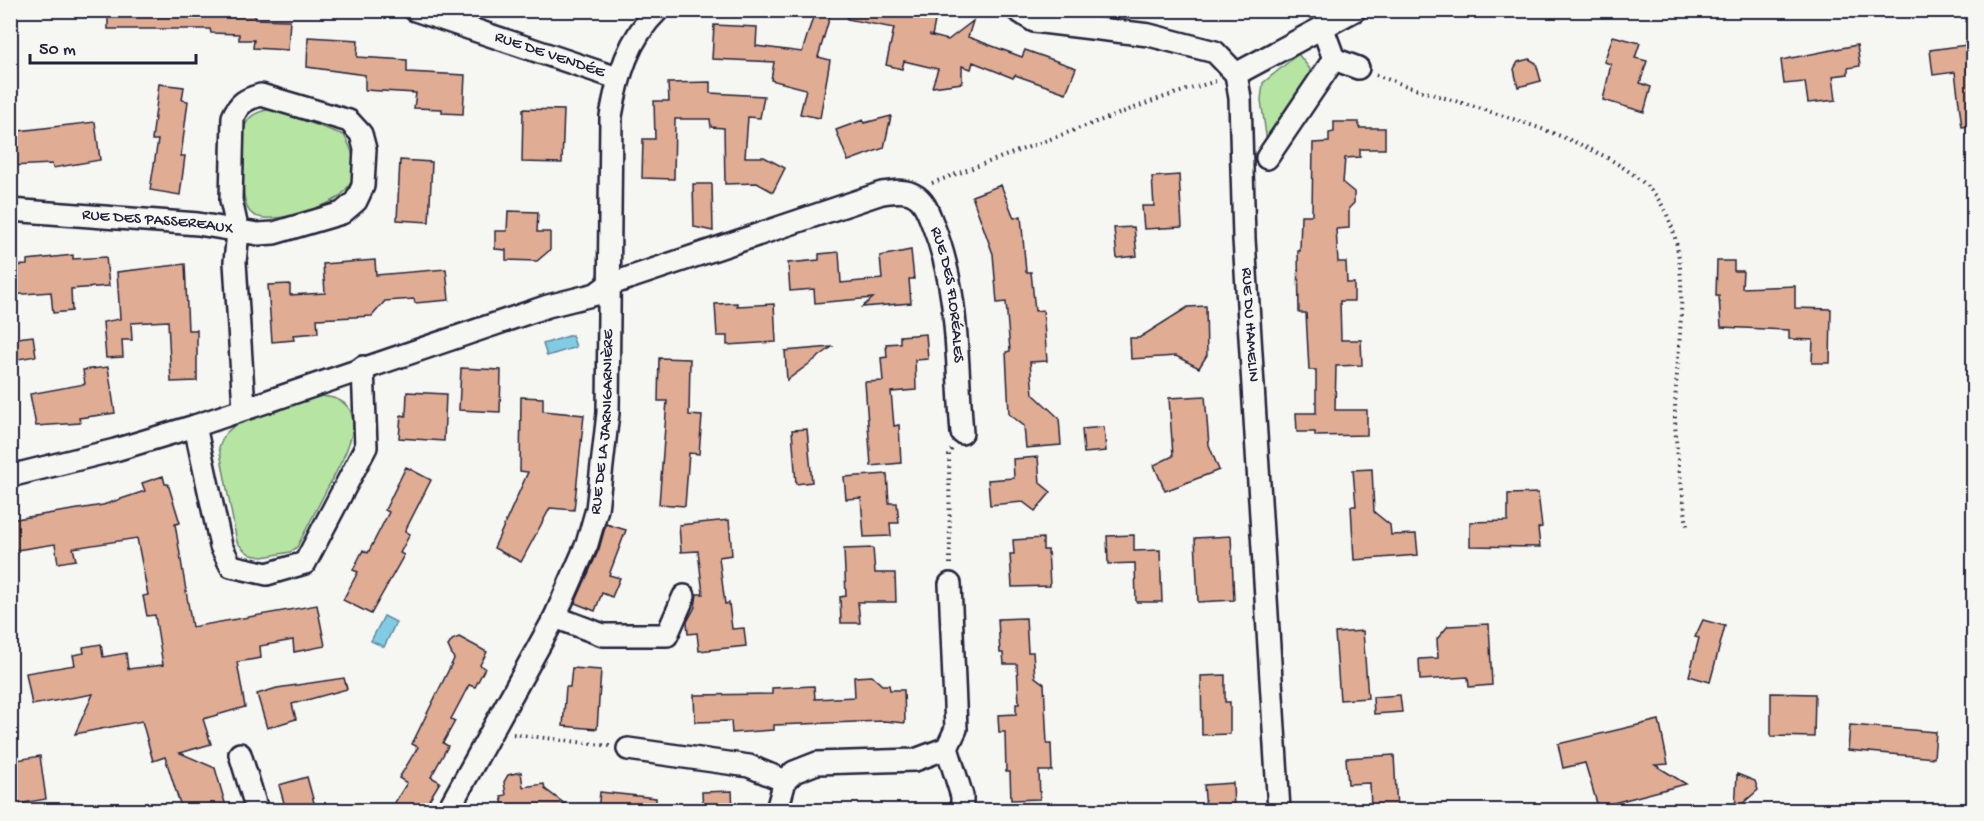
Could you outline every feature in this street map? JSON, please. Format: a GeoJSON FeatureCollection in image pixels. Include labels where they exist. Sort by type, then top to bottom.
{"type":"FeatureCollection","features":[{"type":"Feature","properties":{"kind":"street","name":"RUE DE VENDÉE"},"geometry":{"type":"LineString","coordinates":[[415,10],[617,78]]}},
{"type":"Feature","properties":{"kind":"street","name":"RUE DE LA JARNIGARNIÈRE"},"geometry":{"type":"LineString","coordinates":[[448,810],[555,617],[587,544],[597,509],[608,413],[610,116],[617,78],[633,42],[658,10]]}},
{"type":"Feature","properties":{"kind":"street"},"geometry":{"type":"LineString","coordinates":[[1017,10],[1034,21],[1149,35],[1215,52],[1236,74],[1355,10]]}},
{"type":"Feature","properties":{"kind":"street"},"geometry":{"type":"LineString","coordinates":[[1323,29],[1334,59],[1358,68]]}},
{"type":"Feature","properties":{"kind":"street"},"geometry":{"type":"LineString","coordinates":[[1267,158],[1334,59]]}},
{"type":"Feature","properties":{"kind":"street","name":"RUE DU HAMELIN"},"geometry":{"type":"LineString","coordinates":[[1236,74],[1240,98],[1244,239],[1279,810]]}},
{"type":"Feature","properties":{"kind":"street"},"geometry":{"type":"LineString","coordinates":[[261,95],[276,98],[349,121],[361,134],[365,149],[363,186],[356,201],[342,213],[274,233],[238,232],[231,200],[231,133],[233,117],[238,106],[248,99],[261,95]]}},
{"type":"Feature","properties":{"kind":"street"},"geometry":{"type":"LineString","coordinates":[[10,476],[115,450],[195,426],[548,306],[596,294],[608,285],[882,193],[903,192],[914,195]]}},
{"type":"Feature","properties":{"kind":"street","name":"RUE DES FLORÉALES"},"geometry":{"type":"LineString","coordinates":[[914,195],[928,211],[949,270],[961,380],[962,433]]}},
{"type":"Feature","properties":{"kind":"street","name":"RUE DES PASSEREAUX"},"geometry":{"type":"LineString","coordinates":[[10,210],[198,224],[238,232],[236,262],[244,408]]}},
{"type":"Feature","properties":{"kind":"street"},"geometry":{"type":"LineString","coordinates":[[195,426],[221,546],[231,566],[267,574],[305,563],[366,447],[363,368]]}},
{"type":"Feature","properties":{"kind":"street"},"geometry":{"type":"LineString","coordinates":[[950,584],[956,729],[947,748],[962,796],[962,810]]}},
{"type":"Feature","properties":{"kind":"street"},"geometry":{"type":"LineString","coordinates":[[555,617],[603,635],[667,635],[684,596]]}},
{"type":"Feature","properties":{"kind":"street"},"geometry":{"type":"LineString","coordinates":[[777,810],[785,781],[795,772],[817,763],[915,760],[947,748]]}},
{"type":"Feature","properties":{"kind":"street"},"geometry":{"type":"LineString","coordinates":[[628,749],[748,766],[785,781]]}},
{"type":"Feature","properties":{"kind":"street"},"geometry":{"type":"LineString","coordinates":[[240,754],[257,810]]}},
{"type":"Feature","properties":{"kind":"path"},"geometry":{"type":"LineString","coordinates":[[1358,68],[1415,90],[1539,129],[1594,151],[1627,171],[1656,196],[1672,229],[1682,291],[1675,415],[1687,527]]}},
{"type":"Feature","properties":{"kind":"path"},"geometry":{"type":"LineString","coordinates":[[914,195],[931,183],[1040,142],[1161,98],[1236,74]]}},
{"type":"Feature","properties":{"kind":"path"},"geometry":{"type":"LineString","coordinates":[[950,584],[949,453],[962,433]]}},
{"type":"Feature","properties":{"kind":"path"},"geometry":{"type":"LineString","coordinates":[[494,730],[628,749]]}},
{"type":"Feature","properties":{"kind":"green space"},"geometry":{"type":"Polygon","coordinates":[[[1298,54],[1310,69],[1309,75],[1267,142],[1261,100],[1263,83],[1298,54]]]}},
{"type":"Feature","properties":{"kind":"green space"},"geometry":{"type":"Polygon","coordinates":[[[272,109],[344,135],[355,167],[350,184],[338,198],[305,212],[279,218],[257,216],[250,212],[243,190],[244,130],[252,116],[272,109]]]}},
{"type":"Feature","properties":{"kind":"green space"},"geometry":{"type":"Polygon","coordinates":[[[321,396],[339,400],[349,408],[353,420],[352,434],[341,463],[297,547],[290,552],[263,557],[251,555],[237,542],[219,447],[225,434],[236,424],[321,396]]]}},
{"type":"Feature","properties":{"kind":"water"},"geometry":{"type":"Polygon","coordinates":[[[572,335],[576,347],[547,356],[543,344],[572,335]]]}},
{"type":"Feature","properties":{"kind":"water"},"geometry":{"type":"Polygon","coordinates":[[[384,616],[396,622],[384,647],[371,641],[384,616]]]}},
{"type":"Feature","properties":{"kind":"building"},"geometry":{"type":"Polygon","coordinates":[[[108,10],[255,10],[255,19],[290,20],[288,50],[253,48],[254,40],[239,40],[239,34],[211,33],[210,29],[108,29],[108,10]]]}},
{"type":"Feature","properties":{"kind":"building"},"geometry":{"type":"Polygon","coordinates":[[[848,10],[891,10],[935,21],[932,36],[948,40],[973,21],[968,37],[1022,57],[1025,50],[1076,68],[1066,93],[1015,75],[1013,78],[973,62],[971,69],[962,66],[962,83],[932,87],[938,69],[904,61],[902,69],[886,65],[894,28],[847,19],[848,10]]]}},
{"type":"Feature","properties":{"kind":"building"},"geometry":{"type":"Polygon","coordinates":[[[815,11],[830,16],[818,57],[830,60],[820,118],[800,114],[806,89],[771,80],[774,62],[712,59],[714,25],[757,27],[756,46],[802,52],[815,11]]]}},
{"type":"Feature","properties":{"kind":"building"},"geometry":{"type":"Polygon","coordinates":[[[1613,36],[1640,43],[1635,58],[1647,61],[1640,83],[1651,87],[1644,112],[1603,100],[1611,64],[1604,62],[1613,36]]]}},
{"type":"Feature","properties":{"kind":"building"},"geometry":{"type":"Polygon","coordinates":[[[308,37],[358,40],[357,57],[407,60],[407,72],[465,75],[463,114],[442,113],[442,109],[414,108],[416,93],[365,90],[365,75],[307,67],[308,37]]]}},
{"type":"Feature","properties":{"kind":"building"},"geometry":{"type":"Polygon","coordinates":[[[1974,44],[1974,126],[1962,127],[1955,72],[1933,75],[1930,50],[1974,44]]]}},
{"type":"Feature","properties":{"kind":"building"},"geometry":{"type":"Polygon","coordinates":[[[1857,45],[1860,66],[1848,68],[1848,74],[1833,76],[1836,100],[1808,103],[1805,82],[1784,84],[1781,60],[1857,45]]]}},
{"type":"Feature","properties":{"kind":"building"},"geometry":{"type":"Polygon","coordinates":[[[1529,59],[1536,63],[1541,81],[1518,87],[1514,69],[1518,62],[1529,59]]]}},
{"type":"Feature","properties":{"kind":"building"},"geometry":{"type":"Polygon","coordinates":[[[710,82],[710,93],[764,96],[760,118],[748,117],[745,157],[764,157],[785,168],[773,192],[757,183],[725,184],[724,128],[711,127],[710,119],[675,119],[674,179],[642,178],[643,139],[655,139],[654,101],[669,101],[668,83],[710,82]]]}},
{"type":"Feature","properties":{"kind":"building"},"geometry":{"type":"Polygon","coordinates":[[[159,84],[184,87],[182,100],[188,101],[181,156],[185,156],[180,195],[150,190],[158,140],[152,140],[159,84]]]}},
{"type":"Feature","properties":{"kind":"building"},"geometry":{"type":"Polygon","coordinates":[[[523,109],[564,110],[562,163],[522,162],[523,109]]]}},
{"type":"Feature","properties":{"kind":"building"},"geometry":{"type":"Polygon","coordinates":[[[891,116],[884,148],[848,161],[836,130],[863,120],[864,123],[891,116]]]}},
{"type":"Feature","properties":{"kind":"building"},"geometry":{"type":"Polygon","coordinates":[[[95,122],[100,160],[53,168],[52,164],[10,166],[10,132],[95,122]]]}},
{"type":"Feature","properties":{"kind":"building"},"geometry":{"type":"Polygon","coordinates":[[[1334,122],[1359,122],[1359,128],[1385,128],[1385,149],[1360,149],[1360,157],[1345,158],[1343,183],[1354,192],[1354,203],[1349,208],[1349,228],[1336,229],[1338,262],[1346,262],[1347,283],[1354,283],[1354,301],[1340,301],[1341,340],[1361,340],[1362,365],[1336,366],[1335,410],[1367,410],[1367,435],[1315,436],[1315,432],[1297,432],[1296,413],[1316,413],[1316,370],[1309,370],[1306,313],[1299,313],[1298,251],[1300,251],[1301,215],[1312,215],[1313,143],[1329,142],[1329,133],[1334,132],[1334,122]]]}},
{"type":"Feature","properties":{"kind":"building"},"geometry":{"type":"Polygon","coordinates":[[[400,160],[432,162],[429,222],[397,220],[400,160]]]}},
{"type":"Feature","properties":{"kind":"building"},"geometry":{"type":"Polygon","coordinates":[[[1179,175],[1182,227],[1144,229],[1142,206],[1154,206],[1152,177],[1179,175]]]}},
{"type":"Feature","properties":{"kind":"building"},"geometry":{"type":"Polygon","coordinates":[[[693,184],[712,184],[713,231],[694,227],[693,184]]]}},
{"type":"Feature","properties":{"kind":"building"},"geometry":{"type":"Polygon","coordinates":[[[1001,185],[1014,218],[1021,216],[1026,272],[1031,272],[1035,311],[1043,310],[1047,361],[1030,362],[1033,394],[1059,418],[1061,445],[1026,448],[1024,426],[1009,414],[1006,352],[1010,351],[1006,302],[997,303],[993,254],[972,196],[1001,185]]]}},
{"type":"Feature","properties":{"kind":"building"},"geometry":{"type":"Polygon","coordinates":[[[508,211],[538,212],[537,232],[550,232],[550,250],[537,261],[506,260],[506,250],[495,249],[495,231],[507,231],[508,211]]]}},
{"type":"Feature","properties":{"kind":"building"},"geometry":{"type":"Polygon","coordinates":[[[1134,227],[1137,256],[1117,258],[1114,228],[1134,227]]]}},
{"type":"Feature","properties":{"kind":"building"},"geometry":{"type":"Polygon","coordinates":[[[911,250],[914,279],[909,279],[911,303],[862,307],[873,298],[815,303],[814,289],[790,291],[788,263],[819,260],[819,254],[839,252],[841,283],[882,279],[880,256],[911,250]]]}},
{"type":"Feature","properties":{"kind":"building"},"geometry":{"type":"Polygon","coordinates":[[[73,255],[73,259],[106,257],[109,286],[71,289],[72,311],[53,313],[51,292],[10,295],[10,266],[27,265],[27,260],[73,255]]]}},
{"type":"Feature","properties":{"kind":"building"},"geometry":{"type":"Polygon","coordinates":[[[375,260],[376,275],[446,269],[449,300],[415,303],[414,299],[385,301],[372,316],[317,319],[318,333],[293,335],[294,340],[272,342],[268,285],[290,284],[290,295],[325,293],[323,264],[375,260]]]}},
{"type":"Feature","properties":{"kind":"building"},"geometry":{"type":"Polygon","coordinates":[[[1717,261],[1734,261],[1734,271],[1743,271],[1742,288],[1795,286],[1795,308],[1831,309],[1830,363],[1812,363],[1813,340],[1789,339],[1789,330],[1721,327],[1719,296],[1716,296],[1717,261]]]}},
{"type":"Feature","properties":{"kind":"building"},"geometry":{"type":"Polygon","coordinates":[[[185,264],[188,330],[197,330],[197,381],[171,382],[168,321],[131,323],[132,340],[122,340],[123,357],[106,358],[103,322],[120,319],[117,272],[185,264]]]}},
{"type":"Feature","properties":{"kind":"building"},"geometry":{"type":"Polygon","coordinates":[[[737,303],[737,306],[774,304],[776,342],[727,345],[727,336],[717,336],[715,304],[737,303]]]}},
{"type":"Feature","properties":{"kind":"building"},"geometry":{"type":"Polygon","coordinates":[[[1206,306],[1207,355],[1199,368],[1176,356],[1131,359],[1130,338],[1139,338],[1188,307],[1206,306]]]}},
{"type":"Feature","properties":{"kind":"building"},"geometry":{"type":"Polygon","coordinates":[[[926,334],[928,359],[915,360],[916,390],[891,392],[894,426],[899,425],[901,463],[871,466],[865,382],[883,381],[881,358],[887,357],[886,344],[900,343],[900,336],[926,334]]]}},
{"type":"Feature","properties":{"kind":"building"},"geometry":{"type":"Polygon","coordinates":[[[33,336],[36,356],[13,360],[10,339],[33,336]]]}},
{"type":"Feature","properties":{"kind":"building"},"geometry":{"type":"Polygon","coordinates":[[[832,347],[787,380],[785,351],[832,347]]]}},
{"type":"Feature","properties":{"kind":"building"},"geometry":{"type":"Polygon","coordinates":[[[659,358],[690,359],[689,415],[702,416],[699,454],[689,453],[685,506],[659,504],[667,401],[658,401],[659,358]]]}},
{"type":"Feature","properties":{"kind":"building"},"geometry":{"type":"Polygon","coordinates":[[[108,367],[115,413],[79,418],[80,423],[36,426],[30,394],[85,384],[83,370],[108,367]]]}},
{"type":"Feature","properties":{"kind":"building"},"geometry":{"type":"Polygon","coordinates":[[[461,368],[501,370],[500,412],[459,410],[461,368]]]}},
{"type":"Feature","properties":{"kind":"building"},"geometry":{"type":"Polygon","coordinates":[[[407,392],[446,394],[444,441],[399,438],[401,415],[406,416],[407,392]]]}},
{"type":"Feature","properties":{"kind":"building"},"geometry":{"type":"Polygon","coordinates":[[[1205,396],[1209,445],[1219,470],[1165,491],[1154,465],[1173,456],[1169,398],[1205,396]]]}},
{"type":"Feature","properties":{"kind":"building"},"geometry":{"type":"Polygon","coordinates":[[[521,397],[543,398],[543,411],[584,415],[574,510],[550,508],[521,562],[494,548],[528,472],[520,471],[521,397]]]}},
{"type":"Feature","properties":{"kind":"building"},"geometry":{"type":"Polygon","coordinates":[[[1104,427],[1106,451],[1084,453],[1082,429],[1104,427]]]}},
{"type":"Feature","properties":{"kind":"building"},"geometry":{"type":"Polygon","coordinates":[[[807,429],[812,482],[796,484],[792,430],[807,429]]]}},
{"type":"Feature","properties":{"kind":"building"},"geometry":{"type":"Polygon","coordinates":[[[1038,457],[1040,483],[1051,492],[1035,511],[1023,502],[990,505],[988,480],[1014,478],[1013,459],[1038,457]]]}},
{"type":"Feature","properties":{"kind":"building"},"geometry":{"type":"Polygon","coordinates":[[[406,467],[431,480],[405,531],[410,534],[400,553],[404,555],[371,614],[343,600],[358,572],[353,570],[363,550],[368,553],[389,512],[385,510],[406,467]]]}},
{"type":"Feature","properties":{"kind":"building"},"geometry":{"type":"Polygon","coordinates":[[[1372,469],[1374,512],[1390,525],[1391,535],[1416,534],[1418,555],[1354,560],[1351,506],[1356,506],[1353,470],[1372,469]]]}},
{"type":"Feature","properties":{"kind":"building"},"geometry":{"type":"Polygon","coordinates":[[[887,474],[889,503],[897,503],[899,523],[890,523],[891,536],[864,537],[861,498],[846,499],[844,477],[887,474]]]}},
{"type":"Feature","properties":{"kind":"building"},"geometry":{"type":"Polygon","coordinates":[[[163,476],[165,484],[168,484],[180,523],[175,524],[192,627],[317,605],[325,646],[294,652],[293,640],[260,646],[261,658],[237,662],[245,707],[203,719],[211,744],[180,753],[215,768],[227,810],[182,810],[165,757],[153,761],[142,721],[75,734],[93,694],[32,705],[26,673],[75,665],[73,655],[84,653],[83,647],[101,644],[103,657],[126,653],[128,669],[163,665],[155,615],[147,616],[143,596],[148,595],[137,538],[73,548],[76,560],[58,563],[55,544],[10,551],[10,520],[103,505],[145,491],[142,483],[163,476]]]}},
{"type":"Feature","properties":{"kind":"building"},"geometry":{"type":"Polygon","coordinates":[[[1538,493],[1542,527],[1538,528],[1540,547],[1470,546],[1470,522],[1508,521],[1508,494],[1538,493]]]}},
{"type":"Feature","properties":{"kind":"building"},"geometry":{"type":"Polygon","coordinates":[[[729,520],[732,555],[719,557],[725,604],[729,603],[732,629],[744,628],[746,646],[699,651],[697,633],[688,634],[687,622],[695,607],[697,594],[703,594],[698,551],[681,552],[679,525],[729,520]]]}},
{"type":"Feature","properties":{"kind":"building"},"geometry":{"type":"Polygon","coordinates":[[[606,524],[626,530],[609,575],[620,578],[612,597],[602,593],[595,611],[575,603],[599,549],[606,524]]]}},
{"type":"Feature","properties":{"kind":"building"},"geometry":{"type":"Polygon","coordinates":[[[1134,535],[1134,551],[1160,550],[1162,602],[1136,602],[1135,563],[1108,564],[1107,536],[1134,535]]]}},
{"type":"Feature","properties":{"kind":"building"},"geometry":{"type":"Polygon","coordinates":[[[1231,536],[1234,600],[1198,602],[1195,538],[1231,536]]]}},
{"type":"Feature","properties":{"kind":"building"},"geometry":{"type":"Polygon","coordinates":[[[1043,538],[1043,550],[1048,550],[1050,586],[1012,587],[1010,554],[1014,554],[1013,540],[1043,538]]]}},
{"type":"Feature","properties":{"kind":"building"},"geometry":{"type":"Polygon","coordinates":[[[873,548],[875,573],[895,573],[896,602],[858,602],[860,623],[841,623],[840,597],[846,596],[844,549],[873,548]]]}},
{"type":"Feature","properties":{"kind":"building"},"geometry":{"type":"Polygon","coordinates":[[[1026,618],[1028,652],[1033,652],[1035,677],[1044,684],[1047,744],[1051,744],[1052,771],[1039,771],[1040,799],[1011,800],[1010,772],[1006,772],[1005,732],[999,732],[998,715],[1016,714],[1016,704],[1019,704],[1017,664],[1004,664],[1003,653],[1000,653],[998,619],[1026,618]]]}},
{"type":"Feature","properties":{"kind":"building"},"geometry":{"type":"Polygon","coordinates":[[[1703,620],[1725,626],[1710,682],[1689,676],[1699,638],[1695,637],[1703,620]]]}},
{"type":"Feature","properties":{"kind":"building"},"geometry":{"type":"Polygon","coordinates":[[[1489,624],[1492,685],[1469,687],[1468,677],[1420,680],[1419,659],[1438,658],[1437,639],[1448,626],[1489,624]]]}},
{"type":"Feature","properties":{"kind":"building"},"geometry":{"type":"Polygon","coordinates":[[[1363,631],[1368,698],[1340,700],[1335,633],[1363,631]]]}},
{"type":"Feature","properties":{"kind":"building"},"geometry":{"type":"Polygon","coordinates":[[[459,637],[487,652],[480,665],[485,668],[475,687],[469,685],[451,719],[455,721],[443,743],[448,746],[431,777],[440,782],[423,810],[390,810],[407,783],[399,778],[418,747],[412,744],[454,659],[448,646],[452,640],[459,637]]]}},
{"type":"Feature","properties":{"kind":"building"},"geometry":{"type":"Polygon","coordinates":[[[572,668],[601,670],[597,729],[563,726],[566,687],[570,687],[572,668]]]}},
{"type":"Feature","properties":{"kind":"building"},"geometry":{"type":"Polygon","coordinates":[[[1225,675],[1225,702],[1230,702],[1230,734],[1202,735],[1201,676],[1225,675]]]}},
{"type":"Feature","properties":{"kind":"building"},"geometry":{"type":"Polygon","coordinates":[[[872,676],[882,685],[889,685],[890,690],[904,690],[905,723],[884,721],[774,725],[774,730],[732,733],[731,721],[695,722],[694,695],[772,694],[772,688],[814,686],[815,699],[855,697],[854,677],[872,676]]]}},
{"type":"Feature","properties":{"kind":"building"},"geometry":{"type":"Polygon","coordinates":[[[344,678],[347,689],[292,704],[296,719],[267,728],[257,694],[277,688],[344,678]]]}},
{"type":"Feature","properties":{"kind":"building"},"geometry":{"type":"Polygon","coordinates":[[[1771,693],[1815,694],[1814,737],[1771,736],[1771,693]]]}},
{"type":"Feature","properties":{"kind":"building"},"geometry":{"type":"Polygon","coordinates":[[[1400,695],[1402,712],[1374,714],[1373,697],[1400,695]]]}},
{"type":"Feature","properties":{"kind":"building"},"geometry":{"type":"Polygon","coordinates":[[[1659,720],[1668,764],[1655,765],[1686,784],[1598,807],[1585,763],[1563,768],[1558,744],[1659,720]]]}},
{"type":"Feature","properties":{"kind":"building"},"geometry":{"type":"Polygon","coordinates":[[[1850,725],[1936,732],[1934,758],[1848,750],[1850,725]]]}},
{"type":"Feature","properties":{"kind":"building"},"geometry":{"type":"Polygon","coordinates":[[[1394,755],[1397,810],[1371,810],[1370,783],[1348,784],[1346,758],[1394,755]]]}},
{"type":"Feature","properties":{"kind":"building"},"geometry":{"type":"Polygon","coordinates":[[[40,756],[46,799],[18,804],[11,761],[40,756]]]}},
{"type":"Feature","properties":{"kind":"building"},"geometry":{"type":"Polygon","coordinates":[[[521,772],[523,787],[544,784],[545,789],[573,810],[504,810],[501,796],[506,795],[504,782],[508,775],[521,772]]]}},
{"type":"Feature","properties":{"kind":"building"},"geometry":{"type":"Polygon","coordinates":[[[1737,774],[1755,781],[1758,790],[1735,810],[1737,774]]]}},
{"type":"Feature","properties":{"kind":"building"},"geometry":{"type":"Polygon","coordinates":[[[307,777],[316,810],[286,810],[279,785],[307,777]]]}},
{"type":"Feature","properties":{"kind":"building"},"geometry":{"type":"Polygon","coordinates":[[[1233,783],[1234,810],[1206,810],[1204,785],[1233,783]]]}},
{"type":"Feature","properties":{"kind":"building"},"geometry":{"type":"Polygon","coordinates":[[[732,791],[733,810],[703,810],[702,792],[732,791]]]}},
{"type":"Feature","properties":{"kind":"building"},"geometry":{"type":"Polygon","coordinates":[[[600,792],[656,798],[656,810],[598,810],[600,792]]]}}]}
